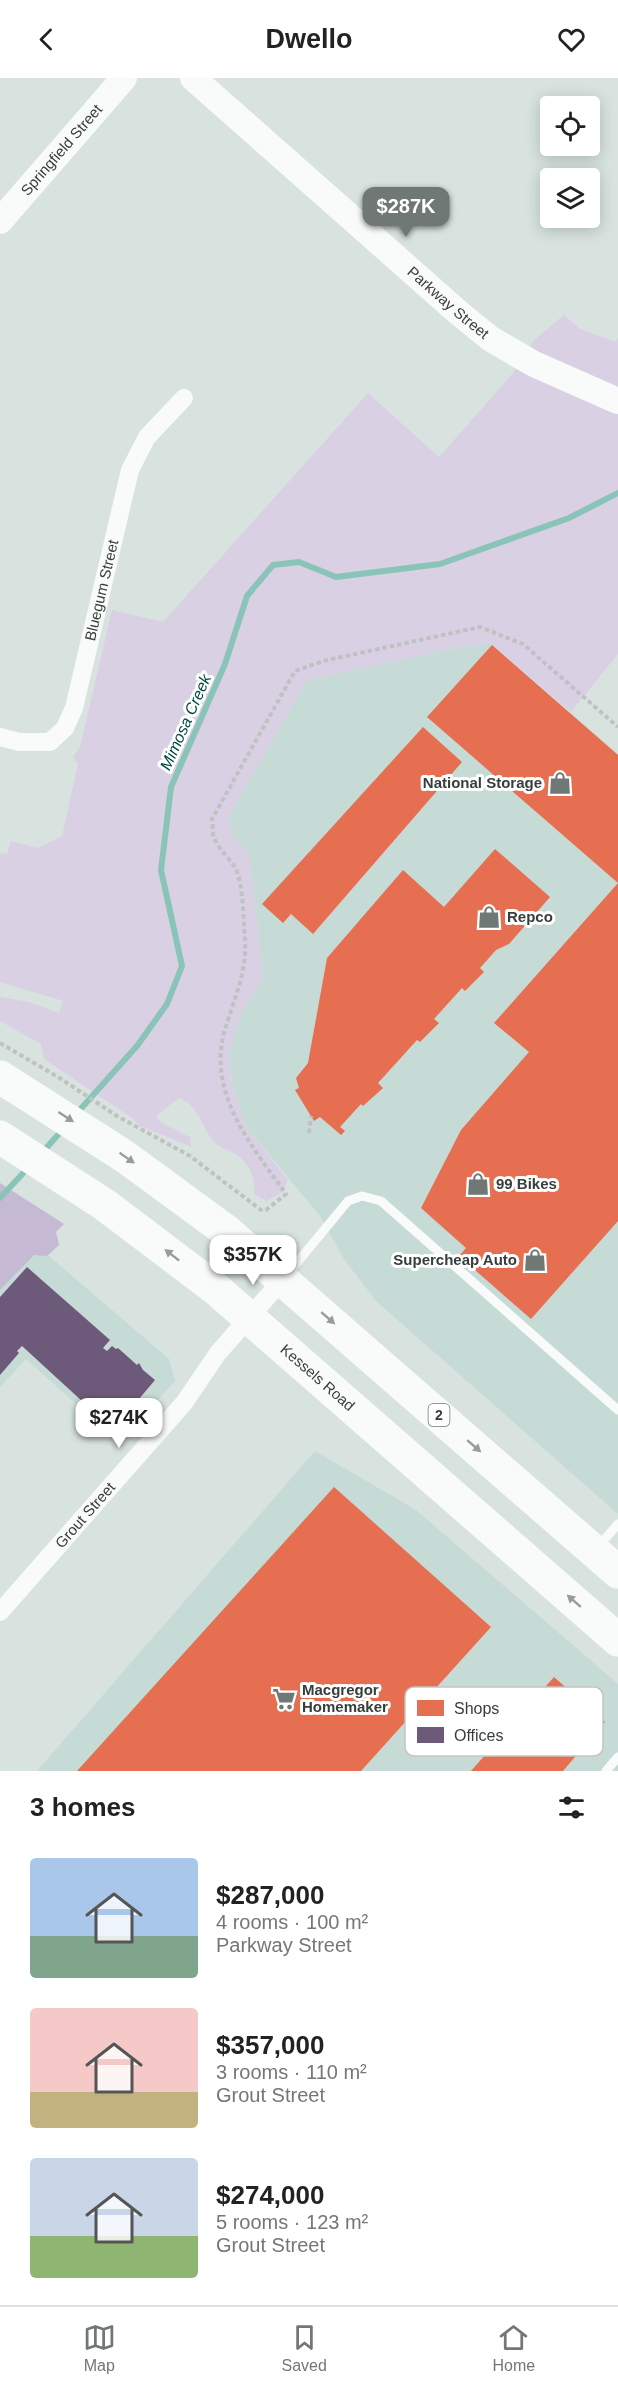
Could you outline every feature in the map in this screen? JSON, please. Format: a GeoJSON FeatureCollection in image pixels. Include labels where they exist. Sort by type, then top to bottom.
{"type":"FeatureCollection","features":[{"type":"Feature","properties":{"kind":"highway","name":"2"},"geometry":{"type":"LineString","coordinates":[[0,1077],[47,1088],[106,1126],[606,1562]]}},
{"type":"Feature","properties":{"kind":"highway","name":"Kessels Road"},"geometry":{"type":"LineString","coordinates":[[0,1137],[56,1171],[149,1237],[250,1317],[618,1640]]}},
{"type":"Feature","properties":{"kind":"street","name":"Springfield Street"},"geometry":{"type":"LineString","coordinates":[[0,221],[124,78]]}},
{"type":"Feature","properties":{"kind":"street","name":"Parkway Street"},"geometry":{"type":"LineString","coordinates":[[193,78],[451,307],[491,339],[534,364],[618,401]]}},
{"type":"Feature","properties":{"kind":"street","name":"Bluegum Street"},"geometry":{"type":"LineString","coordinates":[[0,737],[19,742],[50,742],[65,728],[74,708],[130,470],[147,437],[184,398]]}},
{"type":"Feature","properties":{"kind":"street","name":"Grout Street"},"geometry":{"type":"LineString","coordinates":[[3,1602],[184,1403],[207,1366],[283,1279]]}},
{"type":"Feature","properties":{"kind":"lane"},"geometry":{"type":"LineString","coordinates":[[283,1279],[348,1201],[362,1196],[381,1201],[618,1410]]}},
{"type":"Feature","properties":{"kind":"lane"},"geometry":{"type":"LineString","coordinates":[[606,1562],[618,1524]]}},
{"type":"Feature","properties":{"kind":"lane"},"geometry":{"type":"LineString","coordinates":[[606,1771],[618,1757]]}},
{"type":"Feature","properties":{"kind":"path"},"geometry":{"type":"LineString","coordinates":[[0,1043],[47,1088],[106,1126],[190,1156],[261,1210],[266,1210],[286,1194],[231,1113],[223,1078],[221,1054],[224,1032],[241,982],[245,943],[238,874],[213,837],[212,819],[295,671],[323,661],[480,627],[524,644],[618,727]]}},
{"type":"Feature","properties":{"kind":"path"},"geometry":{"type":"LineString","coordinates":[[309,1133],[311,1116]]}},
{"type":"Feature","properties":{"kind":"shaded area"},"geometry":{"type":"Polygon","coordinates":[[[564,315],[580,329],[616,342],[618,338],[618,654],[571,712],[489,643],[307,680],[228,818],[233,837],[249,852],[263,979],[240,1015],[229,1055],[233,1087],[247,1128],[288,1180],[281,1193],[267,1201],[254,1194],[253,1176],[244,1161],[213,1141],[195,1110],[185,1101],[179,1098],[156,1116],[159,1121],[191,1138],[192,1147],[140,1126],[132,1118],[44,1059],[41,1044],[0,1021],[0,997],[29,1002],[59,1013],[63,1001],[0,982],[0,853],[7,854],[11,841],[38,848],[62,836],[78,764],[73,757],[80,747],[112,610],[163,622],[368,393],[439,457],[513,373],[534,340],[564,315]]]}},
{"type":"Feature","properties":{"kind":"shaded area"},"geometry":{"type":"Polygon","coordinates":[[[489,643],[618,754],[618,1514],[376,1301],[344,1259],[320,1216],[247,1128],[233,1087],[229,1055],[240,1015],[263,979],[249,852],[233,837],[228,818],[307,680],[489,643]]]}},
{"type":"Feature","properties":{"kind":"shaded area"},"geometry":{"type":"Polygon","coordinates":[[[0,1183],[64,1224],[56,1232],[59,1245],[47,1256],[34,1255],[0,1290],[0,1183]]]}},
{"type":"Feature","properties":{"kind":"shaded area"},"geometry":{"type":"Polygon","coordinates":[[[34,1243],[169,1359],[175,1381],[119,1442],[26,1359],[0,1387],[0,1280],[34,1243]]]}},
{"type":"Feature","properties":{"kind":"shaded area","name":"Macgregor Homemaker"},"geometry":{"type":"Polygon","coordinates":[[[315,1451],[416,1510],[618,1684],[618,1771],[37,1771],[315,1451]]]}},
{"type":"Feature","properties":{"kind":"building: Shops","name":"National Storage"},"geometry":{"type":"Polygon","coordinates":[[[492,645],[618,755],[618,883],[427,717],[492,645]]]}},
{"type":"Feature","properties":{"kind":"building: Shops"},"geometry":{"type":"Polygon","coordinates":[[[423,727],[462,762],[313,934],[291,914],[283,923],[262,904],[423,727]]]}},
{"type":"Feature","properties":{"kind":"building: Shops"},"geometry":{"type":"Polygon","coordinates":[[[495,849],[550,897],[509,944],[496,950],[480,968],[484,972],[465,991],[462,988],[434,1019],[439,1023],[420,1042],[417,1040],[378,1083],[383,1088],[363,1106],[361,1104],[340,1127],[345,1131],[341,1135],[320,1117],[314,1121],[295,1090],[299,1088],[296,1078],[308,1063],[327,958],[403,870],[444,907],[495,849]]]}},
{"type":"Feature","properties":{"kind":"building: Shops"},"geometry":{"type":"Polygon","coordinates":[[[618,883],[618,1221],[531,1319],[459,1256],[466,1248],[421,1208],[461,1130],[529,1052],[494,1023],[618,883]]]}},
{"type":"Feature","properties":{"kind":"building: Shops","name":"Macgregor Homemaker"},"geometry":{"type":"Polygon","coordinates":[[[334,1487],[491,1627],[437,1687],[405,1687],[405,1722],[361,1771],[77,1771],[334,1487]]]}},
{"type":"Feature","properties":{"kind":"building: Shops"},"geometry":{"type":"Polygon","coordinates":[[[554,1677],[565,1687],[545,1687],[554,1677]]]}},
{"type":"Feature","properties":{"kind":"building: Shops"},"geometry":{"type":"Polygon","coordinates":[[[484,1756],[576,1756],[563,1771],[471,1771],[484,1756]]]}},
{"type":"Feature","properties":{"kind":"building: Offices"},"geometry":{"type":"Polygon","coordinates":[[[27,1267],[110,1340],[103,1348],[107,1351],[112,1346],[118,1348],[137,1365],[139,1363],[143,1370],[155,1380],[123,1418],[105,1403],[95,1413],[22,1346],[17,1351],[19,1353],[0,1375],[0,1297],[27,1267]]]}},
{"type":"Feature","properties":{"kind":"waterway","name":"Mimosa Creek"},"geometry":{"type":"LineString","coordinates":[[77,1113],[137,1046],[167,1004],[182,966],[161,870],[171,787],[225,664],[247,596],[273,565],[299,562],[336,577],[440,564],[569,518],[618,493]]}},
{"type":"Feature","properties":{"kind":"waterway","name":"Mimosa Creek"},"geometry":{"type":"LineString","coordinates":[[41,1154],[64,1128]]}},
{"type":"Feature","properties":{"kind":"waterway","name":"Mimosa Creek"},"geometry":{"type":"LineString","coordinates":[[0,1198],[28,1168]]}},
{"type":"Feature","properties":{"kind":"place","name":"National Storage"},"geometry":{"type":"Point","coordinates":[560,783]}},
{"type":"Feature","properties":{"kind":"place","name":"Repco"},"geometry":{"type":"Point","coordinates":[489,917]}},
{"type":"Feature","properties":{"kind":"place","name":"99 Bikes"},"geometry":{"type":"Point","coordinates":[478,1184]}},
{"type":"Feature","properties":{"kind":"place","name":"Supercheap Auto"},"geometry":{"type":"Point","coordinates":[535,1260]}},
{"type":"Feature","properties":{"kind":"place","name":"Macgregor Homemaker"},"geometry":{"type":"Point","coordinates":[284,1699]}}]}
